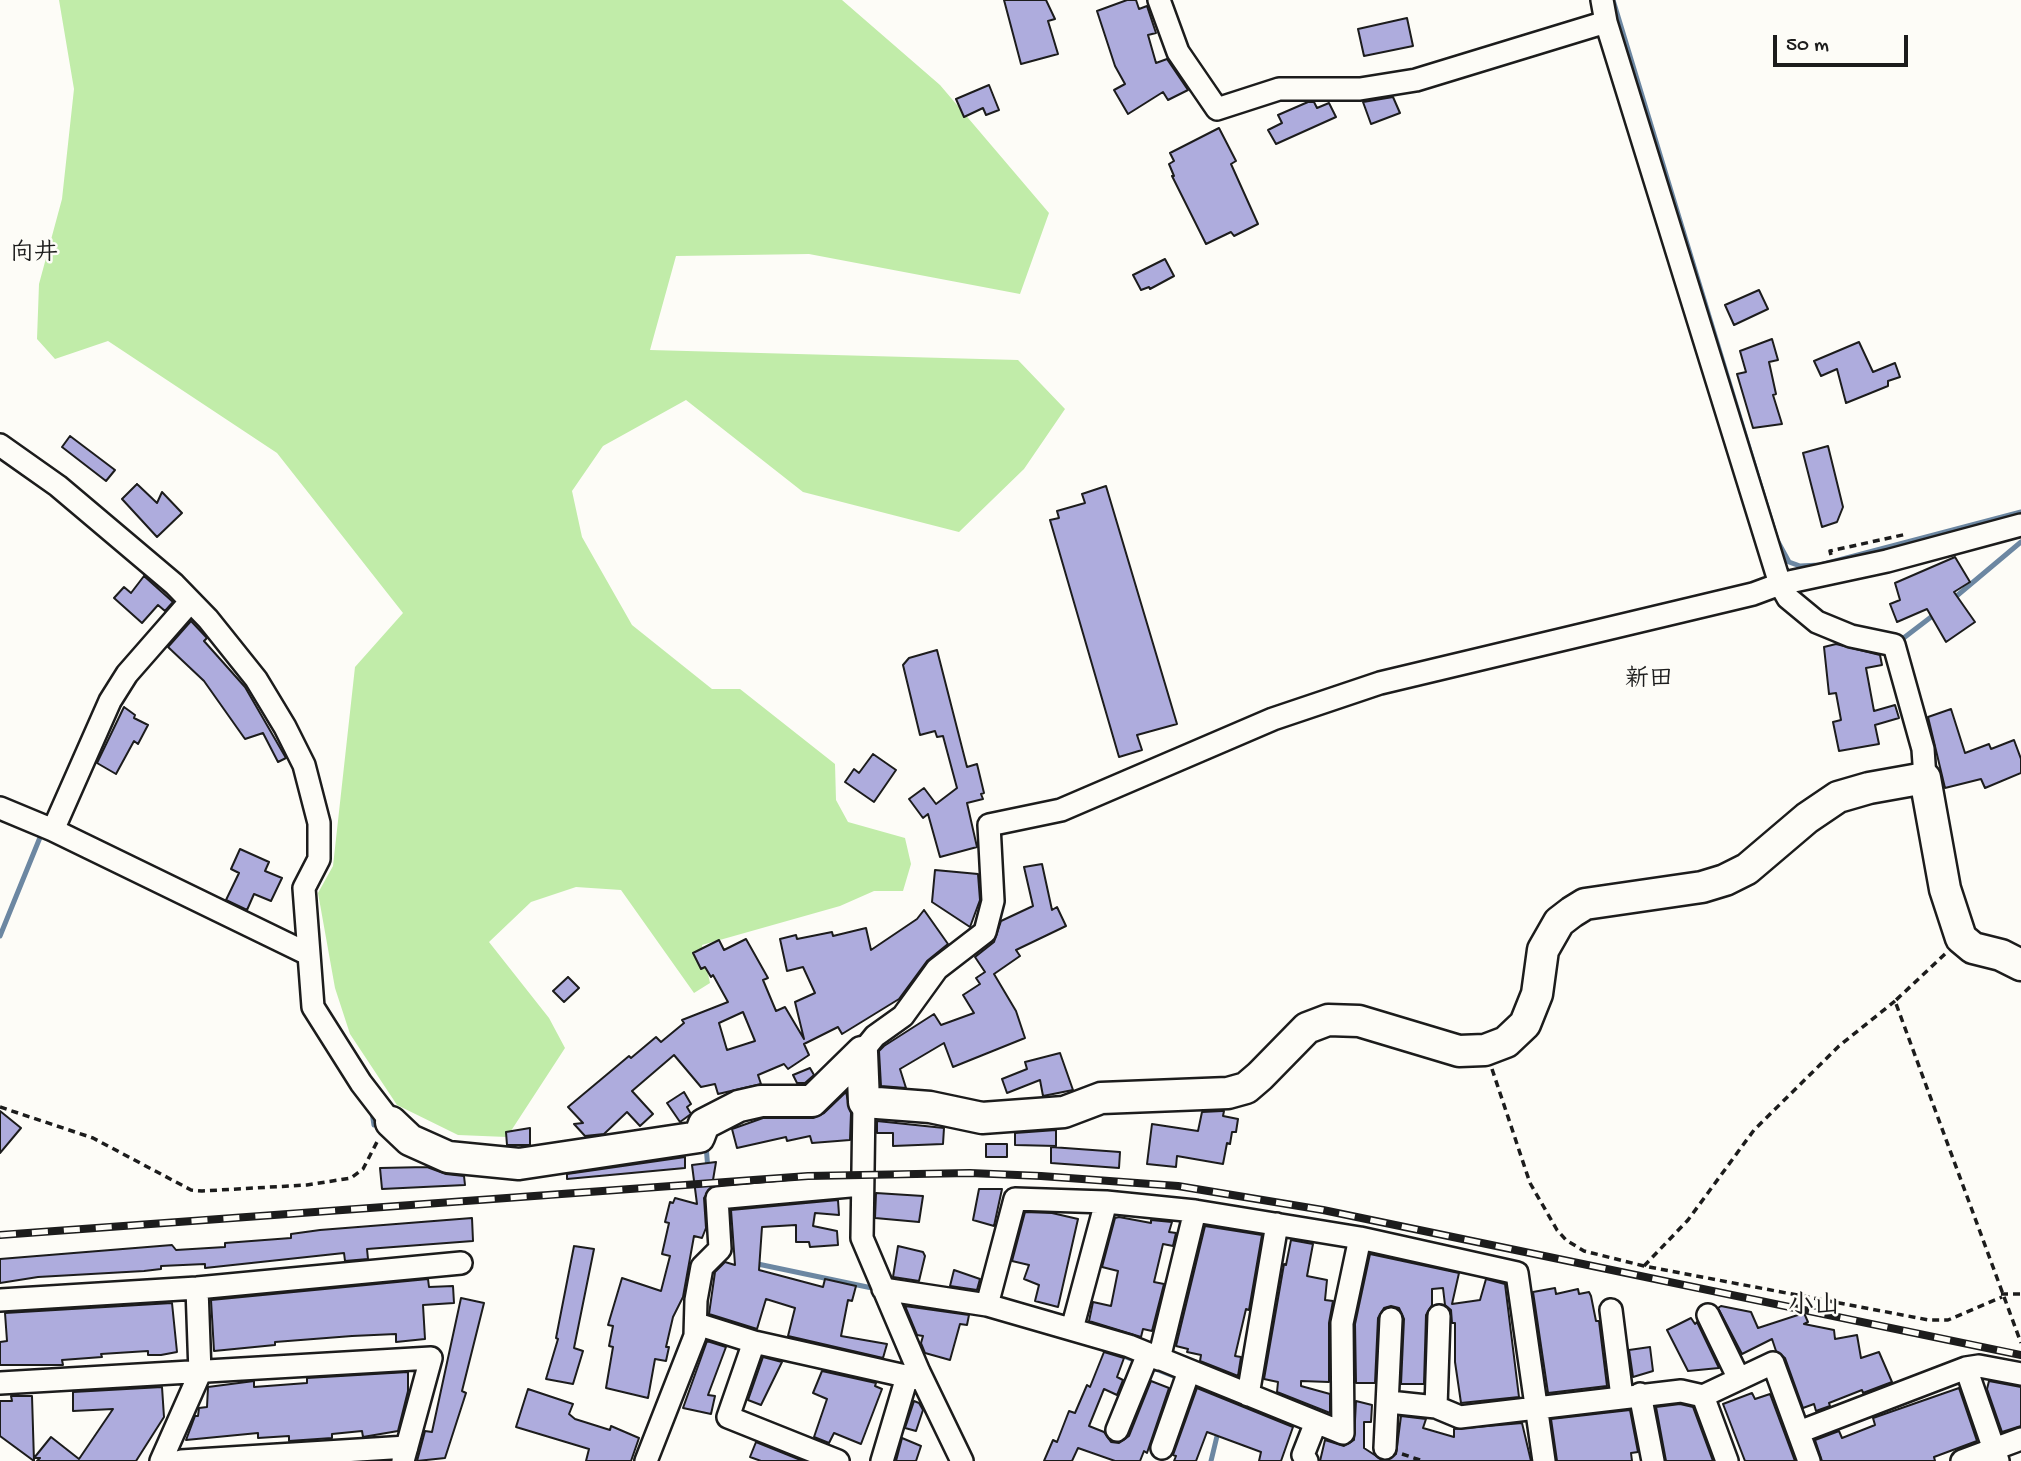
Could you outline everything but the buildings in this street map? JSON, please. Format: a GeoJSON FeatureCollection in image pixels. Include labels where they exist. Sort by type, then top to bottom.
{"type":"FeatureCollection","features":[{"type":"Feature","properties":{"kind":"main road"},"geometry":{"type":"LineString","coordinates":[[862,1052],[864,1102],[930,1107],[982,1118],[1064,1112],[1101,1098],[1228,1093],[1245,1088],[1260,1076],[1307,1028],[1336,1020],[1359,1021],[1459,1051],[1491,1049],[1512,1037],[1533,1011],[1542,950],[1559,922],[1572,912],[1585,904],[1702,887],[1725,880],[1747,869],[1807,818],[1838,797],[1925,778],[1945,888],[1961,938],[1973,948],[2001,955],[2021,965]]}},
{"type":"Feature","properties":{"kind":"main road"},"geometry":{"type":"LineString","coordinates":[[391,1122],[411,1140],[448,1157],[510,1165],[543,1161],[699,1137],[704,1124],[739,1106],[761,1101],[812,1101],[862,1052]]}},
{"type":"Feature","properties":{"kind":"street"},"geometry":{"type":"LineString","coordinates":[[1159,0],[1178,52],[1217,109],[1279,89],[1360,89],[1416,79],[1606,22]]}},
{"type":"Feature","properties":{"kind":"street"},"geometry":{"type":"LineString","coordinates":[[1602,0],[1606,22],[1780,584],[1788,598],[1817,622],[1851,636],[1894,645],[1923,750],[1925,778]]}},
{"type":"Feature","properties":{"kind":"street"},"geometry":{"type":"LineString","coordinates":[[0,445],[58,486],[174,583],[208,619],[256,679],[290,736],[314,793],[320,823],[319,859],[304,888],[306,953],[313,1007],[361,1083],[391,1122]]}},
{"type":"Feature","properties":{"kind":"street"},"geometry":{"type":"LineString","coordinates":[[862,1052],[875,1036],[903,1016],[937,970],[985,932],[993,901],[989,825],[1074,806],[1273,719],[1380,684],[1753,594],[1780,584],[1886,561],[2021,525]]}},
{"type":"Feature","properties":{"kind":"street"},"geometry":{"type":"LineString","coordinates":[[53,830],[110,701],[127,674],[190,602]]}},
{"type":"Feature","properties":{"kind":"street"},"geometry":{"type":"LineString","coordinates":[[0,808],[53,830],[306,953]]}},
{"type":"Feature","properties":{"kind":"street"},"geometry":{"type":"LineString","coordinates":[[864,1102],[862,1238],[915,1378],[962,1461]]}},
{"type":"Feature","properties":{"kind":"street"},"geometry":{"type":"LineString","coordinates":[[646,1461],[700,1325],[696,1300],[702,1267],[716,1252],[717,1198],[861,1185]]}},
{"type":"Feature","properties":{"kind":"street"},"geometry":{"type":"LineString","coordinates":[[987,1305],[1015,1199],[1105,1202],[1195,1211],[1360,1238],[1517,1273],[1544,1461]]}},
{"type":"Feature","properties":{"kind":"street"},"geometry":{"type":"LineString","coordinates":[[1072,1329],[1105,1202]]}},
{"type":"Feature","properties":{"kind":"street"},"geometry":{"type":"LineString","coordinates":[[1117,1430],[1149,1360],[1195,1211]]}},
{"type":"Feature","properties":{"kind":"street"},"geometry":{"type":"LineString","coordinates":[[1248,1395],[1277,1224]]}},
{"type":"Feature","properties":{"kind":"street"},"geometry":{"type":"LineString","coordinates":[[883,1289],[987,1305],[1072,1329],[1186,1378],[1248,1395],[1343,1433],[1342,1323],[1360,1238]]}},
{"type":"Feature","properties":{"kind":"street"},"geometry":{"type":"LineString","coordinates":[[0,1300],[198,1288],[461,1263]]}},
{"type":"Feature","properties":{"kind":"street"},"geometry":{"type":"LineString","coordinates":[[161,1461],[201,1373],[198,1288]]}},
{"type":"Feature","properties":{"kind":"street"},"geometry":{"type":"LineString","coordinates":[[1611,1310],[1631,1395],[1653,1461]]}},
{"type":"Feature","properties":{"kind":"street"},"geometry":{"type":"LineString","coordinates":[[1708,1315],[1740,1379]]}},
{"type":"Feature","properties":{"kind":"street"},"geometry":{"type":"LineString","coordinates":[[1436,1407],[1439,1316]]}},
{"type":"Feature","properties":{"kind":"street"},"geometry":{"type":"LineString","coordinates":[[1385,1448],[1391,1320]]}},
{"type":"Feature","properties":{"kind":"street"},"geometry":{"type":"LineString","coordinates":[[700,1325],[754,1342],[915,1378]]}},
{"type":"Feature","properties":{"kind":"street"},"geometry":{"type":"LineString","coordinates":[[754,1342],[728,1417],[838,1461]]}},
{"type":"Feature","properties":{"kind":"street"},"geometry":{"type":"LineString","coordinates":[[0,1383],[431,1358],[405,1454],[181,1461]]}},
{"type":"Feature","properties":{"kind":"street"},"geometry":{"type":"LineString","coordinates":[[1389,1402],[1436,1407],[1460,1417],[1631,1395],[1681,1391],[1703,1396],[1773,1363],[1809,1461]]}},
{"type":"Feature","properties":{"kind":"street"},"geometry":{"type":"LineString","coordinates":[[1799,1432],[1966,1368],[1979,1366],[2021,1374]]}},
{"type":"Feature","properties":{"kind":"street"},"geometry":{"type":"LineString","coordinates":[[1966,1368],[1996,1455]]}},
{"type":"Feature","properties":{"kind":"street"},"geometry":{"type":"LineString","coordinates":[[881,1461],[915,1378]]}},
{"type":"Feature","properties":{"kind":"street"},"geometry":{"type":"LineString","coordinates":[[1162,1448],[1186,1378]]}},
{"type":"Feature","properties":{"kind":"street"},"geometry":{"type":"LineString","coordinates":[[1703,1396],[1727,1461]]}},
{"type":"Feature","properties":{"kind":"street"},"geometry":{"type":"LineString","coordinates":[[1307,1461],[1303,1455],[1316,1422]]}},
{"type":"Feature","properties":{"kind":"street"},"geometry":{"type":"LineString","coordinates":[[1962,1461],[1996,1455],[2021,1439]]}},
{"type":"Feature","properties":{"kind":"path"},"geometry":{"type":"LineString","coordinates":[[1644,1266],[1688,1220],[1754,1130],[1839,1045],[1895,1000],[1961,938]]}},
{"type":"Feature","properties":{"kind":"path"},"geometry":{"type":"LineString","coordinates":[[1895,1000],[2021,1343]]}},
{"type":"Feature","properties":{"kind":"path"},"geometry":{"type":"LineString","coordinates":[[1488,1059],[1513,1125],[1530,1183],[1557,1230],[1566,1240],[1584,1251],[1644,1266],[1929,1320],[1948,1320],[2002,1296],[2021,1294]]}},
{"type":"Feature","properties":{"kind":"path"},"geometry":{"type":"LineString","coordinates":[[0,1107],[93,1138],[191,1190],[202,1191],[307,1185],[351,1178],[363,1168],[383,1130],[391,1122]]}},
{"type":"Feature","properties":{"kind":"green space"},"geometry":{"type":"Polygon","coordinates":[[[59,0],[842,0],[940,85],[1049,213],[1020,294],[809,254],[676,256],[650,350],[1018,360],[1065,409],[1024,469],[959,532],[803,492],[686,400],[603,446],[572,491],[582,537],[632,625],[712,689],[740,689],[835,764],[836,800],[848,822],[905,838],[911,864],[903,891],[874,891],[840,906],[702,945],[710,983],[694,993],[621,890],[576,887],[531,902],[489,942],[549,1018],[565,1048],[507,1137],[458,1135],[397,1105],[350,1034],[335,988],[318,893],[333,866],[355,667],[403,613],[277,453],[108,341],[55,359],[37,339],[39,284],[62,199],[74,89],[59,0]]]}},
{"type":"Feature","properties":{"kind":"waterway"},"geometry":{"type":"LineString","coordinates":[[1613,0],[1777,540],[1789,562],[1800,566],[1820,565],[2021,512]]}},
{"type":"Feature","properties":{"kind":"waterway"},"geometry":{"type":"LineString","coordinates":[[1953,599],[2021,542]]}},
{"type":"Feature","properties":{"kind":"waterway"},"geometry":{"type":"LineString","coordinates":[[1901,640],[1935,614]]}},
{"type":"Feature","properties":{"kind":"waterway"},"geometry":{"type":"LineString","coordinates":[[0,936],[41,835]]}},
{"type":"Feature","properties":{"kind":"waterway"},"geometry":{"type":"LineString","coordinates":[[372,1112],[374,1125]]}},
{"type":"Feature","properties":{"kind":"waterway"},"geometry":{"type":"LineString","coordinates":[[706,1145],[708,1170]]}},
{"type":"Feature","properties":{"kind":"waterway"},"geometry":{"type":"LineString","coordinates":[[753,1263],[872,1288]]}},
{"type":"Feature","properties":{"kind":"waterway"},"geometry":{"type":"LineString","coordinates":[[1113,1352],[1139,1362]]}},
{"type":"Feature","properties":{"kind":"waterway"},"geometry":{"type":"LineString","coordinates":[[1148,1366],[1181,1379]]}},
{"type":"Feature","properties":{"kind":"waterway"},"geometry":{"type":"LineString","coordinates":[[1191,1383],[1226,1398],[1224,1405]]}},
{"type":"Feature","properties":{"kind":"waterway"},"geometry":{"type":"LineString","coordinates":[[1211,1461],[1218,1432]]}},
{"type":"Feature","properties":{"kind":"railway"},"geometry":{"type":"LineString","coordinates":[[0,1235],[808,1176],[970,1173],[1041,1176],[1178,1186],[1323,1210],[2021,1355]]}},
{"type":"Feature","properties":{"kind":"district","name":"向井"},"geometry":{"type":"Point","coordinates":[34,255]}},
{"type":"Feature","properties":{"kind":"district","name":"新田"},"geometry":{"type":"Point","coordinates":[1649,681]}},
{"type":"Feature","properties":{"kind":"district","name":"小山"},"geometry":{"type":"Point","coordinates":[1814,1308]}}]}
